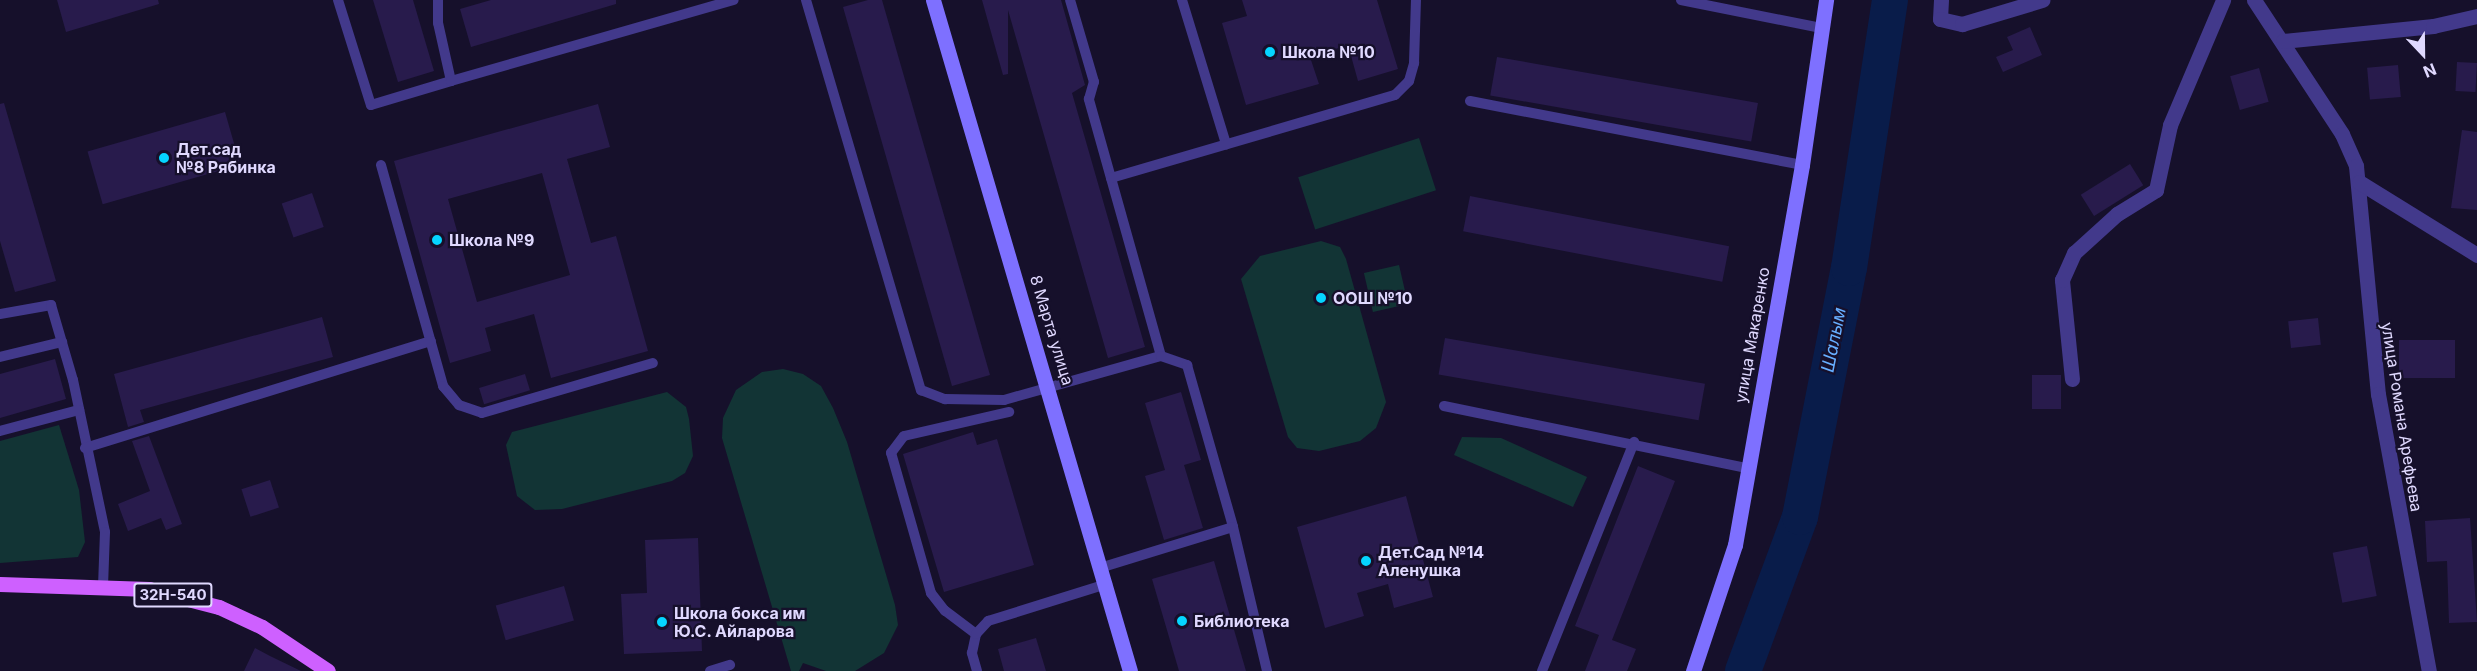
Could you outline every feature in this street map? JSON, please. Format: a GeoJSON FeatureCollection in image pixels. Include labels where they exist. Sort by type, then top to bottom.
{"type":"FeatureCollection","features":[{"type":"Feature","properties":{"kind":"main road","name":"32Н-540"},"geometry":{"type":"LineString","coordinates":[[0,584],[149,589],[219,607],[262,627],[328,671]]}},
{"type":"Feature","properties":{"kind":"street","name":"8 Марта улица"},"geometry":{"type":"LineString","coordinates":[[933,0],[1051,388],[1103,567],[1130,671]]}},
{"type":"Feature","properties":{"kind":"street","name":"улица Макаренко"},"geometry":{"type":"LineString","coordinates":[[1693,671],[1735,544],[1746,468],[1802,165],[1826,0]]}},
{"type":"Feature","properties":{"kind":"street"},"geometry":{"type":"LineString","coordinates":[[1941,0],[1940,19],[1962,24],[2042,0]]}},
{"type":"Feature","properties":{"kind":"street"},"geometry":{"type":"LineString","coordinates":[[2072,380],[2062,280],[2074,253],[2117,214],[2156,190],[2170,125],[2223,0]]}},
{"type":"Feature","properties":{"kind":"street","name":"улица Романа Арефьева"},"geometry":{"type":"LineString","coordinates":[[2254,0],[2342,134],[2356,166],[2378,394],[2429,671]]}},
{"type":"Feature","properties":{"kind":"street"},"geometry":{"type":"LineString","coordinates":[[2283,41],[2433,26],[2477,16]]}},
{"type":"Feature","properties":{"kind":"street"},"geometry":{"type":"LineString","coordinates":[[2359,182],[2477,255]]}},
{"type":"Feature","properties":{"kind":"lane"},"geometry":{"type":"LineString","coordinates":[[338,0],[371,105],[734,0]]}},
{"type":"Feature","properties":{"kind":"lane"},"geometry":{"type":"LineString","coordinates":[[438,0],[438,23],[451,81]]}},
{"type":"Feature","properties":{"kind":"lane"},"geometry":{"type":"LineString","coordinates":[[806,0],[921,390],[945,399],[1004,400],[1161,356],[1188,365],[1233,527],[1267,671]]}},
{"type":"Feature","properties":{"kind":"lane"},"geometry":{"type":"LineString","coordinates":[[1070,0],[1094,82],[1089,99],[1161,356]]}},
{"type":"Feature","properties":{"kind":"lane"},"geometry":{"type":"LineString","coordinates":[[1182,0],[1226,144]]}},
{"type":"Feature","properties":{"kind":"lane"},"geometry":{"type":"LineString","coordinates":[[1111,178],[1395,95],[1409,81],[1414,63],[1416,0]]}},
{"type":"Feature","properties":{"kind":"lane"},"geometry":{"type":"LineString","coordinates":[[1681,0],[1821,28]]}},
{"type":"Feature","properties":{"kind":"lane"},"geometry":{"type":"LineString","coordinates":[[1470,101],[1802,165]]}},
{"type":"Feature","properties":{"kind":"lane"},"geometry":{"type":"LineString","coordinates":[[381,165],[443,386],[459,405],[482,413],[653,363]]}},
{"type":"Feature","properties":{"kind":"lane"},"geometry":{"type":"LineString","coordinates":[[0,314],[51,305],[79,410],[105,532],[103,586]]}},
{"type":"Feature","properties":{"kind":"lane"},"geometry":{"type":"LineString","coordinates":[[86,448],[430,341]]}},
{"type":"Feature","properties":{"kind":"lane"},"geometry":{"type":"LineString","coordinates":[[0,357],[62,342]]}},
{"type":"Feature","properties":{"kind":"lane"},"geometry":{"type":"LineString","coordinates":[[1444,406],[1634,442],[1746,468]]}},
{"type":"Feature","properties":{"kind":"lane"},"geometry":{"type":"LineString","coordinates":[[0,432],[79,410]]}},
{"type":"Feature","properties":{"kind":"lane"},"geometry":{"type":"LineString","coordinates":[[976,633],[945,611],[931,593],[891,453],[904,436],[1010,412]]}},
{"type":"Feature","properties":{"kind":"lane"},"geometry":{"type":"LineString","coordinates":[[1542,671],[1634,442]]}},
{"type":"Feature","properties":{"kind":"lane"},"geometry":{"type":"LineString","coordinates":[[1103,567],[1233,527]]}},
{"type":"Feature","properties":{"kind":"lane"},"geometry":{"type":"LineString","coordinates":[[977,671],[972,653],[976,633],[988,621],[1107,585]]}},
{"type":"Feature","properties":{"kind":"lane"},"geometry":{"type":"LineString","coordinates":[[710,671],[730,665]]}},
{"type":"Feature","properties":{"kind":"green space"},"geometry":{"type":"Polygon","coordinates":[[[1419,138],[1436,190],[1315,230],[1298,177],[1419,138]]]}},
{"type":"Feature","properties":{"kind":"green space"},"geometry":{"type":"Polygon","coordinates":[[[1321,241],[1340,247],[1346,259],[1386,402],[1376,428],[1360,441],[1319,451],[1297,448],[1288,437],[1241,279],[1260,256],[1321,241]]]}},
{"type":"Feature","properties":{"kind":"green space"},"geometry":{"type":"Polygon","coordinates":[[[1399,265],[1408,304],[1373,312],[1364,273],[1399,265]]]}},
{"type":"Feature","properties":{"kind":"green space"},"geometry":{"type":"Polygon","coordinates":[[[783,369],[803,374],[821,386],[833,408],[847,442],[895,605],[898,625],[884,653],[855,671],[826,671],[803,663],[799,671],[791,671],[722,438],[723,418],[736,390],[762,372],[783,369]]]}},
{"type":"Feature","properties":{"kind":"green space"},"geometry":{"type":"Polygon","coordinates":[[[667,392],[686,407],[689,419],[693,456],[685,473],[672,481],[562,509],[535,510],[517,496],[506,445],[512,432],[667,392]]]}},
{"type":"Feature","properties":{"kind":"green space"},"geometry":{"type":"Polygon","coordinates":[[[59,425],[79,490],[85,542],[78,557],[0,563],[0,441],[59,425]]]}},
{"type":"Feature","properties":{"kind":"green space"},"geometry":{"type":"Polygon","coordinates":[[[1462,437],[1501,438],[1587,477],[1573,507],[1454,455],[1462,437]]]}},
{"type":"Feature","properties":{"kind":"building"},"geometry":{"type":"Polygon","coordinates":[[[57,0],[158,0],[159,4],[66,32],[57,0]]]}},
{"type":"Feature","properties":{"kind":"building"},"geometry":{"type":"Polygon","coordinates":[[[373,0],[413,0],[434,71],[398,82],[373,0]]]}},
{"type":"Feature","properties":{"kind":"building"},"geometry":{"type":"Polygon","coordinates":[[[491,0],[616,0],[616,4],[471,47],[460,9],[491,0]]]}},
{"type":"Feature","properties":{"kind":"building"},"geometry":{"type":"Polygon","coordinates":[[[868,0],[882,0],[990,375],[952,386],[843,7],[868,0]]]}},
{"type":"Feature","properties":{"kind":"building"},"geometry":{"type":"Polygon","coordinates":[[[982,0],[1061,0],[1085,85],[1072,93],[1145,347],[1108,358],[1008,10],[1008,74],[1003,75],[982,0]]]}},
{"type":"Feature","properties":{"kind":"building","name":"Школа №10"},"geometry":{"type":"Polygon","coordinates":[[[1242,0],[1377,0],[1398,69],[1358,81],[1348,45],[1310,57],[1319,84],[1246,105],[1222,23],[1247,16],[1242,0]]]}},
{"type":"Feature","properties":{"kind":"building"},"geometry":{"type":"Polygon","coordinates":[[[2030,27],[2042,55],[2003,72],[1996,57],[2013,50],[2007,37],[2030,27]]]}},
{"type":"Feature","properties":{"kind":"building"},"geometry":{"type":"Polygon","coordinates":[[[1497,57],[1758,103],[1751,141],[1490,95],[1497,57]]]}},
{"type":"Feature","properties":{"kind":"building"},"geometry":{"type":"Polygon","coordinates":[[[2457,62],[2477,63],[2475,92],[2455,91],[2457,62]]]}},
{"type":"Feature","properties":{"kind":"building"},"geometry":{"type":"Polygon","coordinates":[[[2398,65],[2401,97],[2370,100],[2367,68],[2398,65]]]}},
{"type":"Feature","properties":{"kind":"building"},"geometry":{"type":"Polygon","coordinates":[[[2259,68],[2269,102],[2240,110],[2230,76],[2259,68]]]}},
{"type":"Feature","properties":{"kind":"building"},"geometry":{"type":"Polygon","coordinates":[[[4,103],[56,281],[15,292],[0,241],[0,104],[4,103]]]}},
{"type":"Feature","properties":{"kind":"building","name":"Школа №9"},"geometry":{"type":"Polygon","coordinates":[[[598,104],[610,147],[567,159],[591,243],[616,236],[648,351],[551,378],[534,314],[485,328],[491,351],[450,363],[394,161],[598,104]],[[542,173],[448,199],[477,302],[570,275],[542,173]]]}},
{"type":"Feature","properties":{"kind":"building","name":"Дет.сад №8 Рябинка"},"geometry":{"type":"Polygon","coordinates":[[[225,112],[240,165],[103,204],[88,151],[225,112]]]}},
{"type":"Feature","properties":{"kind":"building"},"geometry":{"type":"Polygon","coordinates":[[[2462,130],[2477,132],[2477,210],[2451,208],[2462,130]]]}},
{"type":"Feature","properties":{"kind":"building"},"geometry":{"type":"Polygon","coordinates":[[[2130,164],[2143,185],[2094,216],[2081,195],[2130,164]]]}},
{"type":"Feature","properties":{"kind":"building"},"geometry":{"type":"Polygon","coordinates":[[[312,193],[324,227],[293,237],[282,203],[312,193]]]}},
{"type":"Feature","properties":{"kind":"building"},"geometry":{"type":"Polygon","coordinates":[[[1470,196],[1729,246],[1722,282],[1463,231],[1470,196]]]}},
{"type":"Feature","properties":{"kind":"building"},"geometry":{"type":"Polygon","coordinates":[[[322,317],[333,357],[140,410],[144,422],[128,427],[114,374],[322,317]]]}},
{"type":"Feature","properties":{"kind":"building"},"geometry":{"type":"Polygon","coordinates":[[[2318,318],[2321,345],[2291,348],[2288,321],[2318,318]]]}},
{"type":"Feature","properties":{"kind":"building"},"geometry":{"type":"Polygon","coordinates":[[[1445,338],[1705,384],[1699,420],[1439,374],[1445,338]]]}},
{"type":"Feature","properties":{"kind":"building"},"geometry":{"type":"Polygon","coordinates":[[[2399,340],[2455,340],[2455,378],[2399,378],[2399,340]]]}},
{"type":"Feature","properties":{"kind":"building"},"geometry":{"type":"Polygon","coordinates":[[[55,359],[66,399],[0,418],[0,374],[55,359]]]}},
{"type":"Feature","properties":{"kind":"building"},"geometry":{"type":"Polygon","coordinates":[[[525,374],[530,390],[484,404],[479,388],[525,374]]]}},
{"type":"Feature","properties":{"kind":"building"},"geometry":{"type":"Polygon","coordinates":[[[2032,375],[2061,375],[2061,409],[2032,409],[2032,375]]]}},
{"type":"Feature","properties":{"kind":"building"},"geometry":{"type":"Polygon","coordinates":[[[1181,392],[1201,460],[1184,465],[1203,528],[1164,540],[1145,476],[1165,470],[1145,403],[1181,392]]]}},
{"type":"Feature","properties":{"kind":"building"},"geometry":{"type":"Polygon","coordinates":[[[973,432],[977,445],[997,439],[1034,565],[944,592],[903,454],[973,432]]]}},
{"type":"Feature","properties":{"kind":"building"},"geometry":{"type":"Polygon","coordinates":[[[149,436],[182,524],[166,530],[161,518],[128,531],[118,504],[150,491],[132,441],[149,436]]]}},
{"type":"Feature","properties":{"kind":"building"},"geometry":{"type":"Polygon","coordinates":[[[1638,466],[1675,481],[1612,640],[1636,649],[1627,671],[1585,671],[1599,635],[1575,626],[1638,466]]]}},
{"type":"Feature","properties":{"kind":"building"},"geometry":{"type":"Polygon","coordinates":[[[270,480],[279,508],[250,517],[241,489],[270,480]]]}},
{"type":"Feature","properties":{"kind":"building","name":"Дет.Сад №14 Аленушка"},"geometry":{"type":"Polygon","coordinates":[[[1406,496],[1433,597],[1394,608],[1388,584],[1357,593],[1364,616],[1325,628],[1297,527],[1406,496]]]}},
{"type":"Feature","properties":{"kind":"building"},"geometry":{"type":"Polygon","coordinates":[[[2470,518],[2477,622],[2449,623],[2447,561],[2427,562],[2425,521],[2470,518]]]}},
{"type":"Feature","properties":{"kind":"building","name":"Школа бокса им Ю.С. Айларова"},"geometry":{"type":"Polygon","coordinates":[[[698,538],[702,651],[624,654],[621,594],[647,593],[645,540],[698,538]]]}},
{"type":"Feature","properties":{"kind":"building"},"geometry":{"type":"Polygon","coordinates":[[[2367,546],[2377,596],[2342,603],[2333,553],[2367,546]]]}},
{"type":"Feature","properties":{"kind":"building"},"geometry":{"type":"Polygon","coordinates":[[[1214,561],[1246,671],[1179,671],[1152,579],[1214,561]]]}},
{"type":"Feature","properties":{"kind":"building"},"geometry":{"type":"Polygon","coordinates":[[[564,586],[574,621],[506,640],[496,606],[564,586]]]}},
{"type":"Feature","properties":{"kind":"building"},"geometry":{"type":"Polygon","coordinates":[[[1036,638],[1046,671],[1004,671],[998,649],[1036,638]]]}},
{"type":"Feature","properties":{"kind":"building"},"geometry":{"type":"Polygon","coordinates":[[[255,648],[270,656],[301,671],[244,671],[255,648]]]}},
{"type":"Feature","properties":{"kind":"waterway","name":"Шалым"},"geometry":{"type":"LineString","coordinates":[[1743,671],[1800,517],[1849,268],[1890,0]]}},
{"type":"Feature","properties":{"kind":"place","name":"Школа №10"},"geometry":{"type":"Point","coordinates":[1270,52]}},
{"type":"Feature","properties":{"kind":"place","name":"Дет.сад №8 Рябинка"},"geometry":{"type":"Point","coordinates":[164,158]}},
{"type":"Feature","properties":{"kind":"place","name":"Школа №9"},"geometry":{"type":"Point","coordinates":[437,240]}},
{"type":"Feature","properties":{"kind":"place","name":"ООШ №10"},"geometry":{"type":"Point","coordinates":[1321,298]}},
{"type":"Feature","properties":{"kind":"place","name":"Дет.Сад №14 Аленушка"},"geometry":{"type":"Point","coordinates":[1366,561]}},
{"type":"Feature","properties":{"kind":"place","name":"Библиотека"},"geometry":{"type":"Point","coordinates":[1182,621]}},
{"type":"Feature","properties":{"kind":"place","name":"Школа бокса им Ю.С. Айларова"},"geometry":{"type":"Point","coordinates":[662,622]}}]}
